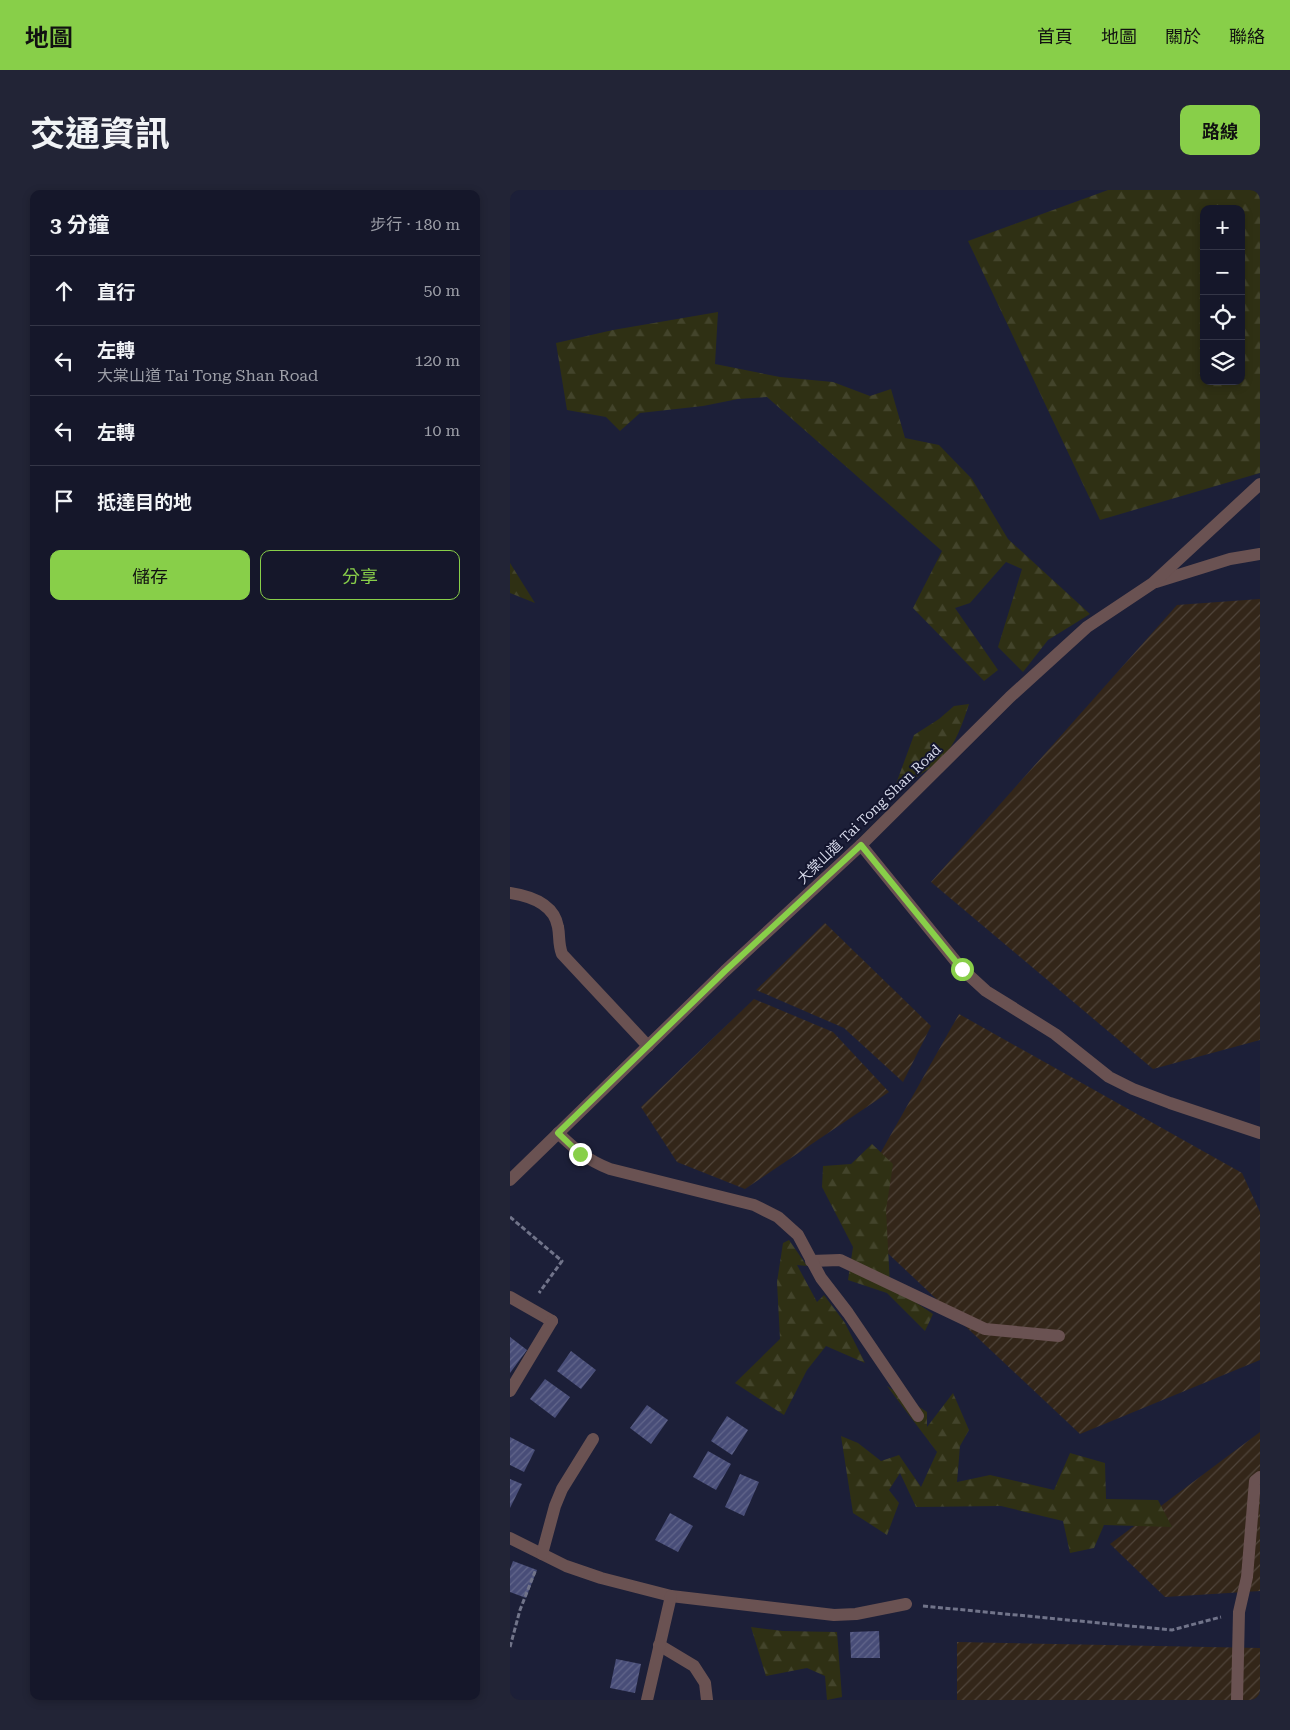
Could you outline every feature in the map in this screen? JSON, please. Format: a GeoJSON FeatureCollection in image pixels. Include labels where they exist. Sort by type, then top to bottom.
{"type":"FeatureCollection","features":[{"type":"Feature","properties":{"kind":"street","name":"大棠山道 Tai Tong Shan Road"},"geometry":{"type":"LineString","coordinates":[[510,1180],[725,971],[861,845],[1010,697],[1087,627],[1153,583],[1260,484]]}},
{"type":"Feature","properties":{"kind":"street"},"geometry":{"type":"LineString","coordinates":[[1153,583],[1230,559],[1260,554]]}},
{"type":"Feature","properties":{"kind":"street"},"geometry":{"type":"LineString","coordinates":[[861,845],[962,969],[986,991],[1055,1034],[1109,1077],[1133,1089],[1170,1103],[1260,1133]]}},
{"type":"Feature","properties":{"kind":"street"},"geometry":{"type":"LineString","coordinates":[[510,893],[541,902],[552,911],[558,926],[558,942],[562,954],[648,1046]]}},
{"type":"Feature","properties":{"kind":"street"},"geometry":{"type":"LineString","coordinates":[[558,1133],[580,1154],[594,1163],[610,1169],[754,1205],[778,1217],[798,1235],[821,1278],[918,1416]]}},
{"type":"Feature","properties":{"kind":"street"},"geometry":{"type":"LineString","coordinates":[[811,1262],[840,1260],[985,1329],[1059,1336]]}},
{"type":"Feature","properties":{"kind":"street"},"geometry":{"type":"LineString","coordinates":[[510,1297],[552,1321],[510,1391]]}},
{"type":"Feature","properties":{"kind":"street"},"geometry":{"type":"LineString","coordinates":[[542,1554],[555,1506],[562,1489],[593,1439]]}},
{"type":"Feature","properties":{"kind":"street"},"geometry":{"type":"LineString","coordinates":[[1236,1700],[1239,1612],[1247,1578],[1256,1481],[1260,1476]]}},
{"type":"Feature","properties":{"kind":"street"},"geometry":{"type":"LineString","coordinates":[[510,1538],[566,1566],[601,1578],[671,1596],[834,1615],[856,1614],[906,1604]]}},
{"type":"Feature","properties":{"kind":"street"},"geometry":{"type":"LineString","coordinates":[[646,1700],[671,1596]]}},
{"type":"Feature","properties":{"kind":"street"},"geometry":{"type":"LineString","coordinates":[[659,1645],[694,1666],[705,1683],[707,1700]]}},
{"type":"Feature","properties":{"kind":"path"},"geometry":{"type":"LineString","coordinates":[[510,1218],[562,1262],[528,1308]]}},
{"type":"Feature","properties":{"kind":"path"},"geometry":{"type":"LineString","coordinates":[[510,1647],[520,1610],[542,1554]]}},
{"type":"Feature","properties":{"kind":"path"},"geometry":{"type":"LineString","coordinates":[[906,1604],[1172,1630],[1239,1612]]}},
{"type":"Feature","properties":{"kind":"shaded area"},"geometry":{"type":"Polygon","coordinates":[[[1260,599],[1260,1040],[1153,1069],[931,882],[1177,605],[1260,599]]]}},
{"type":"Feature","properties":{"kind":"shaded area"},"geometry":{"type":"Polygon","coordinates":[[[825,923],[931,1026],[903,1082],[844,1028],[756,990],[825,923]]]}},
{"type":"Feature","properties":{"kind":"shaded area"},"geometry":{"type":"Polygon","coordinates":[[[754,999],[833,1032],[889,1092],[745,1189],[677,1162],[641,1107],[754,999]]]}},
{"type":"Feature","properties":{"kind":"shaded area"},"geometry":{"type":"Polygon","coordinates":[[[959,1014],[1242,1173],[1260,1212],[1260,1360],[1080,1434],[846,1214],[959,1014]]]}},
{"type":"Feature","properties":{"kind":"shaded area"},"geometry":{"type":"Polygon","coordinates":[[[1260,1432],[1260,1591],[1165,1597],[1110,1544],[1260,1432]]]}},
{"type":"Feature","properties":{"kind":"shaded area"},"geometry":{"type":"Polygon","coordinates":[[[957,1642],[1260,1648],[1260,1700],[957,1700],[957,1642]]]}},
{"type":"Feature","properties":{"kind":"green space"},"geometry":{"type":"Polygon","coordinates":[[[1108,190],[1260,190],[1260,473],[1100,520],[968,241],[1108,190]]]}},
{"type":"Feature","properties":{"kind":"green space"},"geometry":{"type":"Polygon","coordinates":[[[718,312],[715,364],[780,377],[833,382],[870,396],[891,389],[905,438],[939,445],[972,479],[1008,539],[1090,614],[1048,640],[1023,672],[998,647],[1022,569],[1006,562],[970,603],[955,608],[998,670],[984,681],[913,608],[942,551],[767,397],[738,399],[703,406],[640,413],[620,431],[606,417],[567,410],[556,343],[613,330],[718,312]]]}},
{"type":"Feature","properties":{"kind":"green space"},"geometry":{"type":"Polygon","coordinates":[[[510,563],[535,603],[510,593],[510,563]]]}},
{"type":"Feature","properties":{"kind":"green space"},"geometry":{"type":"Polygon","coordinates":[[[969,704],[951,747],[941,759],[893,792],[914,735],[939,719],[954,706],[969,704]]]}},
{"type":"Feature","properties":{"kind":"green space"},"geometry":{"type":"Polygon","coordinates":[[[872,1144],[893,1164],[886,1210],[890,1285],[933,1314],[925,1331],[887,1293],[848,1280],[853,1247],[822,1187],[823,1166],[851,1164],[872,1144]]]}},
{"type":"Feature","properties":{"kind":"green space"},"geometry":{"type":"Polygon","coordinates":[[[789,1240],[807,1266],[797,1265],[817,1302],[824,1295],[845,1323],[865,1363],[826,1346],[807,1370],[784,1415],[735,1383],[780,1339],[777,1282],[783,1243],[789,1240]]]}},
{"type":"Feature","properties":{"kind":"green space"},"geometry":{"type":"Polygon","coordinates":[[[887,1386],[927,1412],[927,1427],[953,1393],[969,1430],[960,1446],[957,1482],[990,1475],[1054,1490],[1070,1453],[1105,1463],[1106,1499],[1158,1500],[1172,1527],[1104,1525],[1094,1548],[1070,1553],[1063,1521],[1001,1506],[916,1507],[900,1473],[889,1490],[899,1503],[887,1535],[853,1513],[841,1436],[858,1443],[881,1461],[899,1455],[921,1487],[937,1452],[887,1386]]]}},
{"type":"Feature","properties":{"kind":"green space"},"geometry":{"type":"Polygon","coordinates":[[[751,1627],[783,1631],[837,1632],[842,1697],[827,1700],[825,1676],[807,1668],[766,1676],[751,1627]]]}},
{"type":"Feature","properties":{"kind":"building"},"geometry":{"type":"Polygon","coordinates":[[[510,1337],[527,1350],[510,1373],[510,1337]]]}},
{"type":"Feature","properties":{"kind":"building"},"geometry":{"type":"Polygon","coordinates":[[[571,1351],[596,1370],[581,1389],[557,1371],[571,1351]]]}},
{"type":"Feature","properties":{"kind":"building"},"geometry":{"type":"Polygon","coordinates":[[[545,1379],[570,1397],[555,1418],[530,1399],[545,1379]]]}},
{"type":"Feature","properties":{"kind":"building"},"geometry":{"type":"Polygon","coordinates":[[[647,1405],[668,1420],[651,1444],[630,1428],[647,1405]]]}},
{"type":"Feature","properties":{"kind":"building"},"geometry":{"type":"Polygon","coordinates":[[[727,1416],[748,1430],[732,1455],[711,1441],[727,1416]]]}},
{"type":"Feature","properties":{"kind":"building"},"geometry":{"type":"Polygon","coordinates":[[[510,1437],[535,1450],[524,1472],[510,1465],[510,1437]]]}},
{"type":"Feature","properties":{"kind":"building"},"geometry":{"type":"Polygon","coordinates":[[[708,1451],[731,1464],[716,1490],[693,1477],[708,1451]]]}},
{"type":"Feature","properties":{"kind":"building"},"geometry":{"type":"Polygon","coordinates":[[[740,1474],[759,1482],[744,1516],[725,1507],[740,1474]]]}},
{"type":"Feature","properties":{"kind":"building"},"geometry":{"type":"Polygon","coordinates":[[[510,1479],[522,1484],[510,1508],[510,1479]]]}},
{"type":"Feature","properties":{"kind":"building"},"geometry":{"type":"Polygon","coordinates":[[[670,1513],[693,1526],[678,1552],[655,1540],[670,1513]]]}},
{"type":"Feature","properties":{"kind":"building"},"geometry":{"type":"Polygon","coordinates":[[[513,1561],[537,1570],[526,1598],[510,1592],[510,1569],[513,1561]]]}},
{"type":"Feature","properties":{"kind":"building"},"geometry":{"type":"Polygon","coordinates":[[[879,1631],[880,1658],[851,1658],[850,1632],[879,1631]]]}},
{"type":"Feature","properties":{"kind":"building"},"geometry":{"type":"Polygon","coordinates":[[[616,1659],[641,1664],[635,1693],[610,1688],[616,1659]]]}},
{"type":"Feature","properties":{"kind":"route"},"geometry":{"type":"LineString","coordinates":[[580,1154],[558,1133],[725,971],[861,845],[962,969]]}}]}
